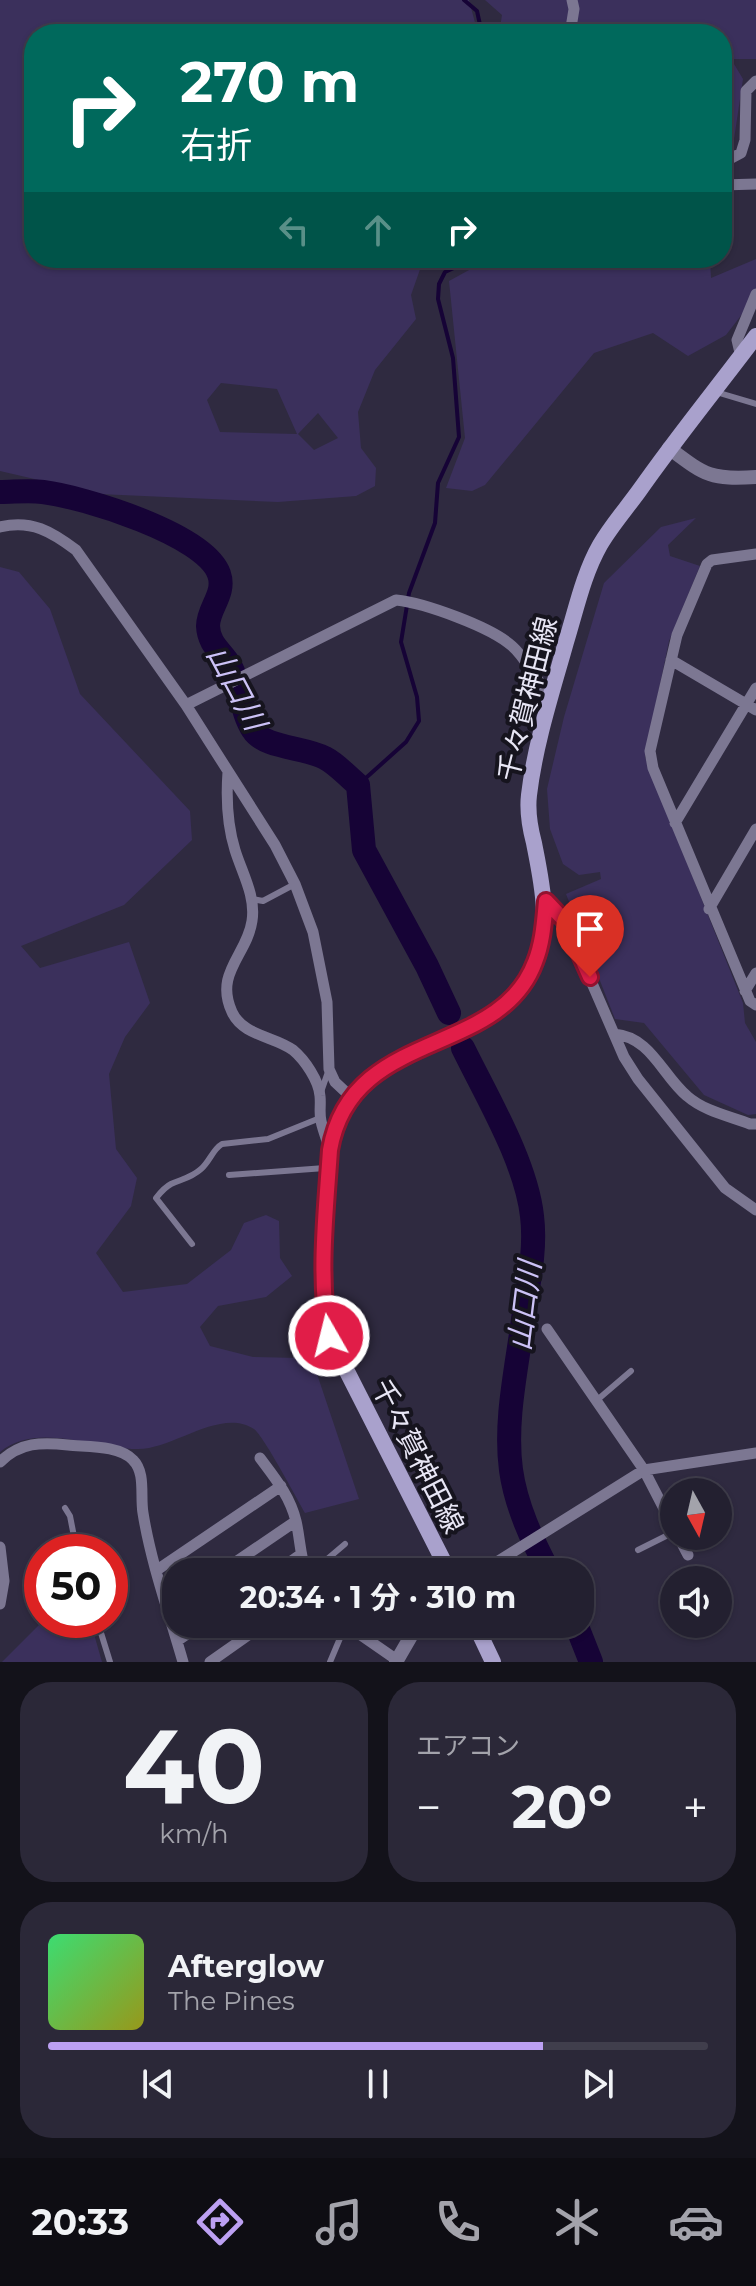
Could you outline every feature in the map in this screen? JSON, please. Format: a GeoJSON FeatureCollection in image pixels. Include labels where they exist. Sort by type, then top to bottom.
{"type":"FeatureCollection","features":[{"type":"Feature","properties":{"kind":"main road","name":"千々賀神田線"},"geometry":{"type":"LineString","coordinates":[[442,1558],[329,1336],[323,1293],[333,1133],[351,1097],[371,1076],[398,1059],[500,1009],[535,964],[543,933],[546,901],[529,821],[528,799],[551,695],[586,575],[600,545],[669,448],[716,392],[756,336]]}},
{"type":"Feature","properties":{"kind":"main road"},"geometry":{"type":"LineString","coordinates":[[482,1638],[493,1662]]}},
{"type":"Feature","properties":{"kind":"street"},"geometry":{"type":"LineString","coordinates":[[572,0],[572,24]]}},
{"type":"Feature","properties":{"kind":"street"},"geometry":{"type":"LineString","coordinates":[[732,158],[741,153],[745,140],[746,91],[756,81]]}},
{"type":"Feature","properties":{"kind":"street"},"geometry":{"type":"LineString","coordinates":[[732,185],[756,184]]}},
{"type":"Feature","properties":{"kind":"street"},"geometry":{"type":"LineString","coordinates":[[741,357],[737,340],[756,294]]}},
{"type":"Feature","properties":{"kind":"street"},"geometry":{"type":"LineString","coordinates":[[669,448],[714,477],[756,477]]}},
{"type":"Feature","properties":{"kind":"street"},"geometry":{"type":"LineString","coordinates":[[0,527],[32,525],[54,533],[76,550],[186,705],[275,845],[295,884],[313,932],[327,1002],[329,1069],[335,1082],[351,1097]]}},
{"type":"Feature","properties":{"kind":"street"},"geometry":{"type":"LineString","coordinates":[[756,554],[712,560],[707,564],[677,635],[650,751],[653,768],[709,909],[745,991],[756,1005]]}},
{"type":"Feature","properties":{"kind":"street"},"geometry":{"type":"LineString","coordinates":[[186,705],[396,600],[417,602],[499,636],[515,649],[539,685],[551,695]]}},
{"type":"Feature","properties":{"kind":"street"},"geometry":{"type":"LineString","coordinates":[[671,660],[751,707]]}},
{"type":"Feature","properties":{"kind":"street"},"geometry":{"type":"LineString","coordinates":[[675,823],[751,707],[756,688]]}},
{"type":"Feature","properties":{"kind":"street"},"geometry":{"type":"LineString","coordinates":[[228,771],[228,821],[252,899],[248,936],[231,965],[227,982],[228,1001],[233,1015],[244,1028],[292,1049],[313,1076],[321,1094],[320,1118],[329,1159]]}},
{"type":"Feature","properties":{"kind":"street"},"geometry":{"type":"LineString","coordinates":[[709,909],[756,829]]}},
{"type":"Feature","properties":{"kind":"street"},"geometry":{"type":"LineString","coordinates":[[546,901],[565,921],[624,1057],[638,1079],[725,1188],[756,1210]]}},
{"type":"Feature","properties":{"kind":"street"},"geometry":{"type":"LineString","coordinates":[[745,991],[756,973]]}},
{"type":"Feature","properties":{"kind":"street"},"geometry":{"type":"LineString","coordinates":[[614,1034],[629,1035],[644,1045],[684,1094],[698,1105],[756,1124]]}},
{"type":"Feature","properties":{"kind":"street"},"geometry":{"type":"LineString","coordinates":[[547,1329],[644,1470],[660,1502]]}},
{"type":"Feature","properties":{"kind":"street"},"geometry":{"type":"LineString","coordinates":[[0,1462],[12,1450],[29,1444],[51,1443],[122,1451],[133,1459],[140,1470],[144,1521],[162,1582]]}},
{"type":"Feature","properties":{"kind":"street"},"geometry":{"type":"LineString","coordinates":[[503,1558],[644,1470],[756,1453]]}},
{"type":"Feature","properties":{"kind":"street"},"geometry":{"type":"LineString","coordinates":[[260,1458],[287,1494],[296,1521],[301,1558]]}},
{"type":"Feature","properties":{"kind":"street"},"geometry":{"type":"LineString","coordinates":[[157,1570],[281,1486]]}},
{"type":"Feature","properties":{"kind":"street"},"geometry":{"type":"LineString","coordinates":[[242,1558],[296,1521]]}},
{"type":"Feature","properties":{"kind":"street"},"geometry":{"type":"LineString","coordinates":[[0,1547],[4,1581],[0,1604]]}},
{"type":"Feature","properties":{"kind":"street"},"geometry":{"type":"LineString","coordinates":[[685,1550],[688,1555]]}},
{"type":"Feature","properties":{"kind":"street"},"geometry":{"type":"LineString","coordinates":[[296,1558],[300,1555]]}},
{"type":"Feature","properties":{"kind":"street"},"geometry":{"type":"LineString","coordinates":[[177,1638],[183,1662]]}},
{"type":"Feature","properties":{"kind":"street"},"geometry":{"type":"LineString","coordinates":[[177,1641],[181,1638]]}},
{"type":"Feature","properties":{"kind":"street"},"geometry":{"type":"LineString","coordinates":[[210,1662],[244,1638]]}},
{"type":"Feature","properties":{"kind":"street"},"geometry":{"type":"LineString","coordinates":[[364,1638],[396,1661],[410,1638]]}},
{"type":"Feature","properties":{"kind":"lane"},"geometry":{"type":"LineString","coordinates":[[716,392],[756,404]]}},
{"type":"Feature","properties":{"kind":"lane"},"geometry":{"type":"LineString","coordinates":[[252,899],[263,901],[295,884]]}},
{"type":"Feature","properties":{"kind":"lane"},"geometry":{"type":"LineString","coordinates":[[321,1094],[329,1069]]}},
{"type":"Feature","properties":{"kind":"lane"},"geometry":{"type":"LineString","coordinates":[[192,1244],[156,1198],[169,1185],[187,1180],[199,1171],[210,1160],[217,1146],[268,1139],[320,1118]]}},
{"type":"Feature","properties":{"kind":"lane"},"geometry":{"type":"LineString","coordinates":[[229,1175],[329,1159]]}},
{"type":"Feature","properties":{"kind":"lane"},"geometry":{"type":"LineString","coordinates":[[596,1401],[631,1371]]}},
{"type":"Feature","properties":{"kind":"lane"},"geometry":{"type":"LineString","coordinates":[[65,1508],[74,1534]]}},
{"type":"Feature","properties":{"kind":"lane"},"geometry":{"type":"LineString","coordinates":[[638,1550],[660,1539]]}},
{"type":"Feature","properties":{"kind":"lane"},"geometry":{"type":"LineString","coordinates":[[328,1558],[345,1544]]}},
{"type":"Feature","properties":{"kind":"lane"},"geometry":{"type":"LineString","coordinates":[[103,1638],[110,1662]]}},
{"type":"Feature","properties":{"kind":"lane"},"geometry":{"type":"LineString","coordinates":[[330,1662],[339,1638]]}},
{"type":"Feature","properties":{"kind":"shaded area"},"geometry":{"type":"Polygon","coordinates":[[[0,0],[469,0],[475,24],[24,24],[24,268],[420,268],[411,295],[416,319],[375,370],[358,412],[361,448],[376,468],[375,486],[356,496],[278,502],[99,494],[0,471],[0,0]],[[221,383],[207,400],[220,432],[297,434],[277,389],[221,383]],[[318,413],[298,434],[314,450],[338,438],[318,413]]]}},
{"type":"Feature","properties":{"kind":"shaded area"},"geometry":{"type":"Polygon","coordinates":[[[485,0],[756,0],[756,59],[732,59],[732,24],[501,24],[502,15],[485,0]]]}},
{"type":"Feature","properties":{"kind":"shaded area"},"geometry":{"type":"Polygon","coordinates":[[[732,61],[743,79],[732,142],[732,61]]]}},
{"type":"Feature","properties":{"kind":"shaded area"},"geometry":{"type":"Polygon","coordinates":[[[756,259],[756,296],[726,335],[688,356],[653,333],[594,353],[485,485],[472,491],[446,488],[465,438],[449,281],[473,268],[710,268],[711,278],[756,259]]]}},
{"type":"Feature","properties":{"kind":"shaded area"},"geometry":{"type":"Polygon","coordinates":[[[696,518],[668,545],[670,556],[700,566],[669,641],[645,757],[743,1003],[745,1023],[756,1042],[756,1114],[748,1115],[704,1095],[644,1023],[615,1019],[566,894],[601,879],[600,872],[579,875],[563,864],[550,829],[547,789],[564,717],[604,583],[661,527],[696,518]]]}},
{"type":"Feature","properties":{"kind":"shaded area"},"geometry":{"type":"Polygon","coordinates":[[[0,567],[19,572],[50,609],[80,694],[190,811],[192,840],[124,905],[21,946],[40,968],[129,942],[150,1003],[125,1037],[109,1074],[116,1149],[137,1178],[131,1206],[96,1253],[123,1292],[187,1284],[231,1250],[244,1223],[266,1215],[279,1221],[280,1258],[292,1276],[266,1297],[218,1306],[200,1327],[210,1346],[253,1357],[299,1358],[317,1374],[359,1499],[305,1513],[258,1434],[241,1424],[212,1426],[151,1448],[121,1448],[48,1437],[14,1443],[0,1452],[0,567]]]}},
{"type":"Feature","properties":{"kind":"shaded area"},"geometry":{"type":"Polygon","coordinates":[[[26,1638],[95,1638],[102,1662],[2,1662],[26,1638]]]}},
{"type":"Feature","properties":{"kind":"waterway"},"geometry":{"type":"LineString","coordinates":[[464,0],[477,11],[480,24]]}},
{"type":"Feature","properties":{"kind":"waterway"},"geometry":{"type":"LineString","coordinates":[[358,785],[406,742],[419,721],[417,697],[401,642],[409,593],[435,523],[438,483],[459,437],[453,358],[438,299],[439,284],[445,272],[454,268]]}},
{"type":"Feature","properties":{"kind":"waterway","name":"山口川"},"geometry":{"type":"LineString","coordinates":[[0,492],[43,492],[85,501],[168,532],[209,559],[221,581],[209,619],[209,633],[234,674],[249,723],[258,736],[275,744],[317,754],[358,785],[364,850],[449,1013]]}},
{"type":"Feature","properties":{"kind":"waterway","name":"山口川"},"geometry":{"type":"LineString","coordinates":[[463,1048],[514,1152],[532,1216],[531,1264],[513,1391],[509,1451],[513,1483],[521,1510],[542,1558]]}},
{"type":"Feature","properties":{"kind":"waterway","name":"山口川"},"geometry":{"type":"LineString","coordinates":[[582,1638],[591,1662]]}},
{"type":"Feature","properties":{"kind":"route"},"geometry":{"type":"LineString","coordinates":[[329,1336],[323,1281],[330,1150],[340,1115],[351,1097],[371,1076],[398,1059],[500,1009],[535,964],[543,933],[546,901],[565,921],[590,977]]}}]}
